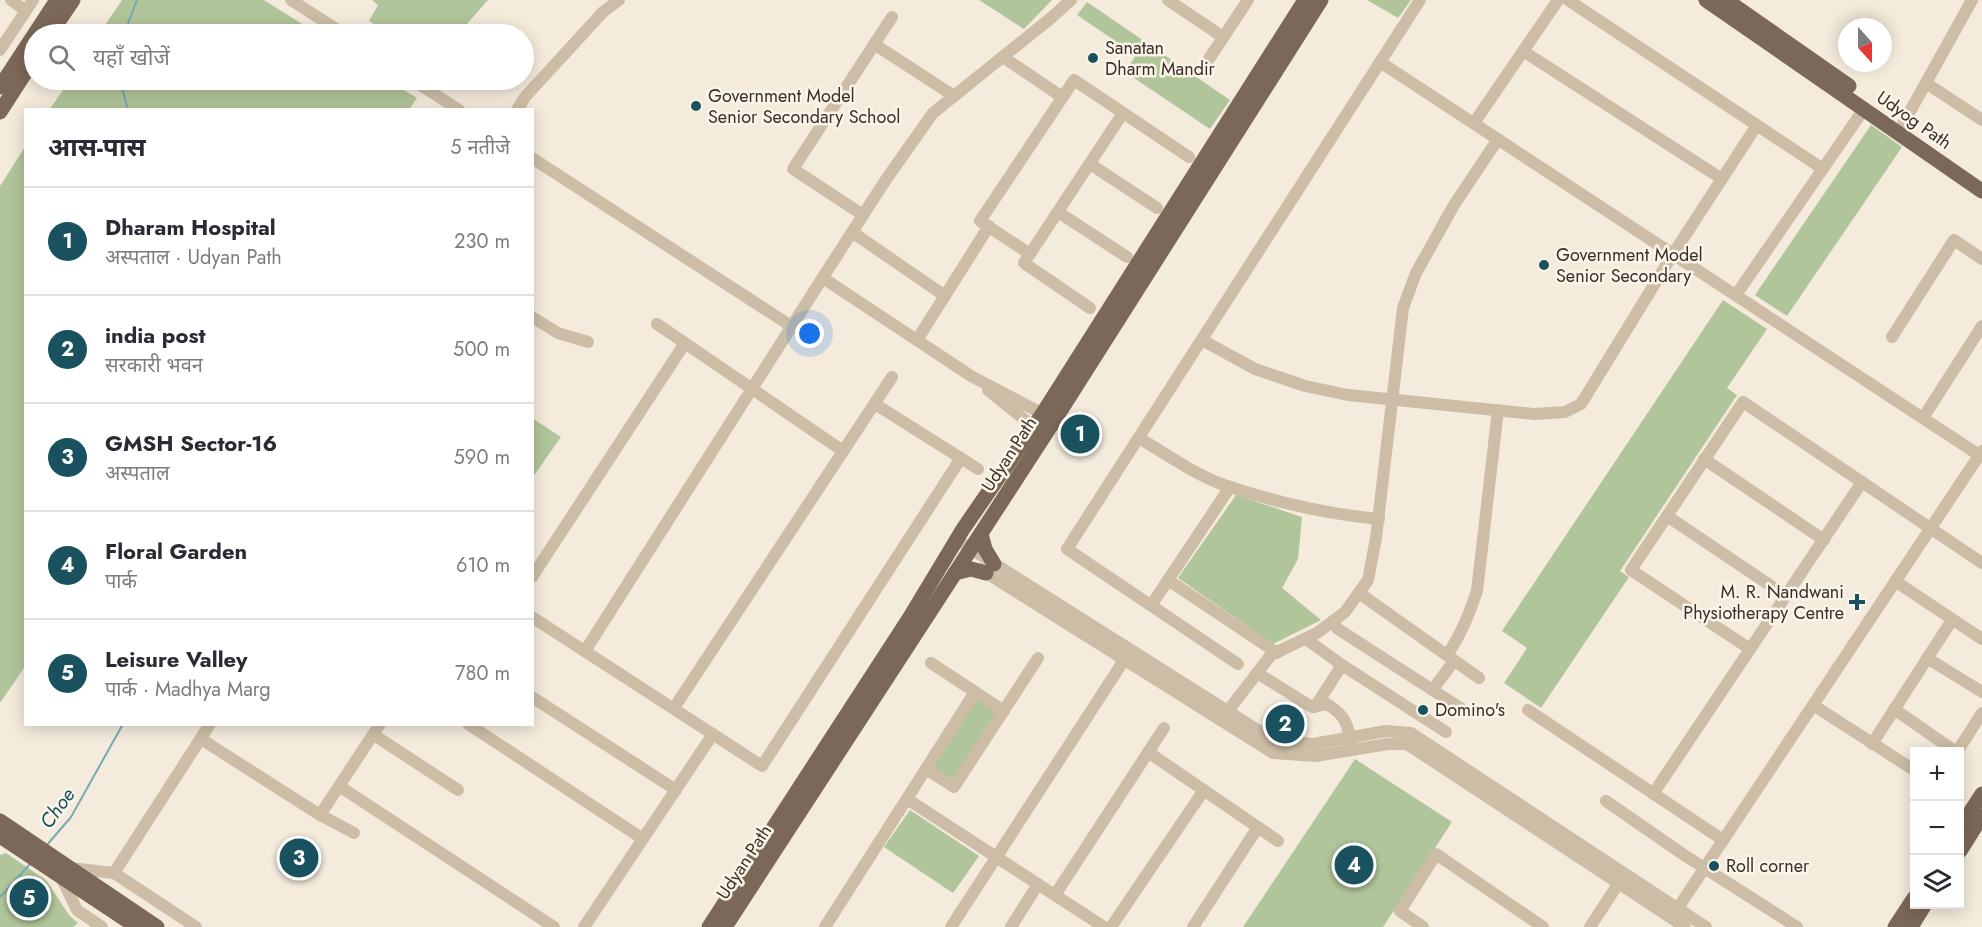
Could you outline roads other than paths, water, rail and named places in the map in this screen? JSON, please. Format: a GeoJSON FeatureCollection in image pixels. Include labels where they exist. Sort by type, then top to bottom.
{"type":"FeatureCollection","features":[{"type":"Feature","properties":{"kind":"main road"},"geometry":{"type":"LineString","coordinates":[[41,24],[57,0]]}},
{"type":"Feature","properties":{"kind":"main road"},"geometry":{"type":"LineString","coordinates":[[56,24],[72,0]]}},
{"type":"Feature","properties":{"kind":"main road","name":"Udyan Path"},"geometry":{"type":"LineString","coordinates":[[725,927],[981,534],[1048,417],[1305,0]]}},
{"type":"Feature","properties":{"kind":"main road","name":"Udyan Path"},"geometry":{"type":"LineString","coordinates":[[1048,417],[1321,0]]}},
{"type":"Feature","properties":{"kind":"main road","name":"Udyog Path"},"geometry":{"type":"LineString","coordinates":[[1706,0],[1982,191]]}},
{"type":"Feature","properties":{"kind":"main road","name":"Udyog Path"},"geometry":{"type":"LineString","coordinates":[[1726,0],[1982,179]]}},
{"type":"Feature","properties":{"kind":"main road"},"geometry":{"type":"LineString","coordinates":[[0,87],[24,50]]}},
{"type":"Feature","properties":{"kind":"main road"},"geometry":{"type":"LineString","coordinates":[[0,112],[24,75]]}},
{"type":"Feature","properties":{"kind":"main road","name":"Udyan Path"},"geometry":{"type":"LineString","coordinates":[[709,927],[910,617],[953,545],[1039,432]]}},
{"type":"Feature","properties":{"kind":"main road"},"geometry":{"type":"LineString","coordinates":[[955,573],[990,568],[981,534]]}},
{"type":"Feature","properties":{"kind":"main road"},"geometry":{"type":"LineString","coordinates":[[1964,821],[1982,794]]}},
{"type":"Feature","properties":{"kind":"main road"},"geometry":{"type":"LineString","coordinates":[[1964,843],[1982,816]]}},
{"type":"Feature","properties":{"kind":"main road"},"geometry":{"type":"LineString","coordinates":[[0,821],[26,846],[136,927]]}},
{"type":"Feature","properties":{"kind":"main road"},"geometry":{"type":"LineString","coordinates":[[2,838],[26,846]]}},
{"type":"Feature","properties":{"kind":"main road"},"geometry":{"type":"LineString","coordinates":[[61,870],[157,927]]}},
{"type":"Feature","properties":{"kind":"main road"},"geometry":{"type":"LineString","coordinates":[[1895,927],[1910,904]]}},
{"type":"Feature","properties":{"kind":"main road"},"geometry":{"type":"LineString","coordinates":[[1911,927],[1922,909]]}},
{"type":"Feature","properties":{"kind":"street"},"geometry":{"type":"LineString","coordinates":[[11,0],[26,11]]}},
{"type":"Feature","properties":{"kind":"street"},"geometry":{"type":"LineString","coordinates":[[0,50],[33,0]]}},
{"type":"Feature","properties":{"kind":"street"},"geometry":{"type":"LineString","coordinates":[[291,0],[328,24]]}},
{"type":"Feature","properties":{"kind":"street"},"geometry":{"type":"LineString","coordinates":[[534,87],[603,12],[619,0]]}},
{"type":"Feature","properties":{"kind":"street"},"geometry":{"type":"LineString","coordinates":[[585,651],[791,326],[933,113],[1071,0]]}},
{"type":"Feature","properties":{"kind":"street"},"geometry":{"type":"LineString","coordinates":[[1168,0],[1185,5],[1223,37]]}},
{"type":"Feature","properties":{"kind":"street"},"geometry":{"type":"LineString","coordinates":[[1201,71],[1248,0]]}},
{"type":"Feature","properties":{"kind":"street"},"geometry":{"type":"LineString","coordinates":[[1238,663],[1067,549],[1420,0]]}},
{"type":"Feature","properties":{"kind":"street"},"geometry":{"type":"LineString","coordinates":[[1474,123],[1558,0]]}},
{"type":"Feature","properties":{"kind":"street"},"geometry":{"type":"LineString","coordinates":[[1568,0],[1823,169]]}},
{"type":"Feature","properties":{"kind":"street"},"geometry":{"type":"LineString","coordinates":[[1903,124],[1972,0]]}},
{"type":"Feature","properties":{"kind":"street"},"geometry":{"type":"LineString","coordinates":[[864,215],[793,169],[892,17]]}},
{"type":"Feature","properties":{"kind":"street"},"geometry":{"type":"LineString","coordinates":[[874,44],[954,96]]}},
{"type":"Feature","properties":{"kind":"street"},"geometry":{"type":"LineString","coordinates":[[1523,51],[1722,179]]}},
{"type":"Feature","properties":{"kind":"street"},"geometry":{"type":"LineString","coordinates":[[1003,57],[1062,97]]}},
{"type":"Feature","properties":{"kind":"street"},"geometry":{"type":"LineString","coordinates":[[1380,62],[1923,418],[1981,453],[1675,913]]}},
{"type":"Feature","properties":{"kind":"street"},"geometry":{"type":"LineString","coordinates":[[1030,254],[980,221],[1074,80],[1189,157]]}},
{"type":"Feature","properties":{"kind":"street"},"geometry":{"type":"LineString","coordinates":[[1926,83],[1982,120]]}},
{"type":"Feature","properties":{"kind":"street"},"geometry":{"type":"LineString","coordinates":[[428,90],[456,108]]}},
{"type":"Feature","properties":{"kind":"street"},"geometry":{"type":"LineString","coordinates":[[518,108],[531,90]]}},
{"type":"Feature","properties":{"kind":"street"},"geometry":{"type":"LineString","coordinates":[[1736,295],[1864,109]]}},
{"type":"Feature","properties":{"kind":"street"},"geometry":{"type":"LineString","coordinates":[[1090,308],[1024,263],[1123,113]]}},
{"type":"Feature","properties":{"kind":"street"},"geometry":{"type":"LineString","coordinates":[[1202,340],[1255,369],[1305,386],[1348,395],[1534,414],[1565,412],[1581,404],[1673,254],[1757,125]]}},
{"type":"Feature","properties":{"kind":"street"},"geometry":{"type":"LineString","coordinates":[[1225,716],[1271,655],[1317,633],[1345,612],[1368,580],[1379,519],[1403,308],[1416,273],[1454,205],[1498,139]]}},
{"type":"Feature","properties":{"kind":"street"},"geometry":{"type":"LineString","coordinates":[[534,159],[791,326]]}},
{"type":"Feature","properties":{"kind":"street"},"geometry":{"type":"LineString","coordinates":[[1090,164],[1157,208]]}},
{"type":"Feature","properties":{"kind":"street"},"geometry":{"type":"LineString","coordinates":[[1058,212],[1127,257]]}},
{"type":"Feature","properties":{"kind":"street"},"geometry":{"type":"LineString","coordinates":[[918,340],[989,226]]}},
{"type":"Feature","properties":{"kind":"street"},"geometry":{"type":"LineString","coordinates":[[852,232],[945,296]]}},
{"type":"Feature","properties":{"kind":"street"},"geometry":{"type":"LineString","coordinates":[[1892,337],[1954,240],[1982,259]]}},
{"type":"Feature","properties":{"kind":"street"},"geometry":{"type":"LineString","coordinates":[[823,278],[971,376],[1039,432]]}},
{"type":"Feature","properties":{"kind":"street"},"geometry":{"type":"LineString","coordinates":[[534,317],[558,333],[588,342]]}},
{"type":"Feature","properties":{"kind":"street"},"geometry":{"type":"LineString","coordinates":[[657,324],[843,451]]}},
{"type":"Feature","properties":{"kind":"street"},"geometry":{"type":"LineString","coordinates":[[1923,418],[1982,326]]}},
{"type":"Feature","properties":{"kind":"street"},"geometry":{"type":"LineString","coordinates":[[534,574],[684,343]]}},
{"type":"Feature","properties":{"kind":"street"},"geometry":{"type":"LineString","coordinates":[[971,376],[1048,417]]}},
{"type":"Feature","properties":{"kind":"street"},"geometry":{"type":"LineString","coordinates":[[674,708],[892,377]]}},
{"type":"Feature","properties":{"kind":"street"},"geometry":{"type":"LineString","coordinates":[[1750,649],[1631,570],[1743,402],[1982,563]]}},
{"type":"Feature","properties":{"kind":"street"},"geometry":{"type":"LineString","coordinates":[[875,404],[978,469]]}},
{"type":"Feature","properties":{"kind":"street"},"geometry":{"type":"LineString","coordinates":[[1433,689],[1450,658],[1476,591],[1498,410]]}},
{"type":"Feature","properties":{"kind":"street"},"geometry":{"type":"LineString","coordinates":[[1139,438],[1186,466],[1230,487],[1342,515],[1379,519]]}},
{"type":"Feature","properties":{"kind":"street"},"geometry":{"type":"LineString","coordinates":[[534,618],[762,765],[961,458]]}},
{"type":"Feature","properties":{"kind":"street"},"geometry":{"type":"LineString","coordinates":[[1704,459],[1824,540]]}},
{"type":"Feature","properties":{"kind":"street"},"geometry":{"type":"LineString","coordinates":[[1653,794],[1862,482]]}},
{"type":"Feature","properties":{"kind":"street"},"geometry":{"type":"LineString","coordinates":[[1152,604],[1230,487]]}},
{"type":"Feature","properties":{"kind":"street"},"geometry":{"type":"LineString","coordinates":[[1667,516],[1786,596]]}},
{"type":"Feature","properties":{"kind":"street"},"geometry":{"type":"LineString","coordinates":[[953,545],[1225,716],[1273,753],[1315,756],[1351,744],[1407,744],[1675,913],[1706,927]]}},
{"type":"Feature","properties":{"kind":"street"},"geometry":{"type":"LineString","coordinates":[[1168,580],[1277,652]]}},
{"type":"Feature","properties":{"kind":"street"},"geometry":{"type":"LineString","coordinates":[[1895,581],[1982,639]]}},
{"type":"Feature","properties":{"kind":"street"},"geometry":{"type":"LineString","coordinates":[[1359,593],[1479,678]]}},
{"type":"Feature","properties":{"kind":"street"},"geometry":{"type":"LineString","coordinates":[[1872,744],[1952,620]]}},
{"type":"Feature","properties":{"kind":"street"},"geometry":{"type":"LineString","coordinates":[[1332,622],[1338,629],[1462,709]]}},
{"type":"Feature","properties":{"kind":"street"},"geometry":{"type":"LineString","coordinates":[[1305,639],[1446,732]]}},
{"type":"Feature","properties":{"kind":"street"},"geometry":{"type":"LineString","coordinates":[[951,927],[1128,655]]}},
{"type":"Feature","properties":{"kind":"street"},"geometry":{"type":"LineString","coordinates":[[926,769],[954,787],[1038,658]]}},
{"type":"Feature","properties":{"kind":"street"},"geometry":{"type":"LineString","coordinates":[[1928,658],[1982,692]]}},
{"type":"Feature","properties":{"kind":"street"},"geometry":{"type":"LineString","coordinates":[[931,663],[1004,711]]}},
{"type":"Feature","properties":{"kind":"street"},"geometry":{"type":"LineString","coordinates":[[1315,707],[1342,665]]}},
{"type":"Feature","properties":{"kind":"street"},"geometry":{"type":"LineString","coordinates":[[1257,673],[1315,707],[1327,704],[1342,716],[1348,725],[1351,744]]}},
{"type":"Feature","properties":{"kind":"street"},"geometry":{"type":"LineString","coordinates":[[825,927],[975,692]]}},
{"type":"Feature","properties":{"kind":"street"},"geometry":{"type":"LineString","coordinates":[[534,698],[676,790]]}},
{"type":"Feature","properties":{"kind":"street"},"geometry":{"type":"LineString","coordinates":[[1813,705],[1910,768]]}},
{"type":"Feature","properties":{"kind":"street"},"geometry":{"type":"LineString","coordinates":[[1894,709],[1950,747]]}},
{"type":"Feature","properties":{"kind":"street"},"geometry":{"type":"LineString","coordinates":[[1528,710],[1723,840]]}},
{"type":"Feature","properties":{"kind":"street"},"geometry":{"type":"LineString","coordinates":[[1960,747],[1982,713]]}},
{"type":"Feature","properties":{"kind":"street"},"geometry":{"type":"LineString","coordinates":[[114,873],[209,726]]}},
{"type":"Feature","properties":{"kind":"street"},"geometry":{"type":"LineString","coordinates":[[471,726],[643,839]]}},
{"type":"Feature","properties":{"kind":"street"},"geometry":{"type":"LineString","coordinates":[[1055,895],[1164,728]]}},
{"type":"Feature","properties":{"kind":"street"},"geometry":{"type":"LineString","coordinates":[[320,815],[377,730],[458,790]]}},
{"type":"Feature","properties":{"kind":"street"},"geometry":{"type":"LineString","coordinates":[[584,927],[713,734]]}},
{"type":"Feature","properties":{"kind":"street"},"geometry":{"type":"LineString","coordinates":[[201,739],[320,815],[354,833]]}},
{"type":"Feature","properties":{"kind":"street"},"geometry":{"type":"LineString","coordinates":[[1148,752],[1278,841]]}},
{"type":"Feature","properties":{"kind":"street"},"geometry":{"type":"LineString","coordinates":[[339,786],[554,927]]}},
{"type":"Feature","properties":{"kind":"street"},"geometry":{"type":"LineString","coordinates":[[1111,927],[1203,790]]}},
{"type":"Feature","properties":{"kind":"street"},"geometry":{"type":"LineString","coordinates":[[907,799],[1055,895],[1087,922],[1104,927]]}},
{"type":"Feature","properties":{"kind":"street"},"geometry":{"type":"LineString","coordinates":[[1606,801],[1704,868],[1797,927]]}},
{"type":"Feature","properties":{"kind":"street"},"geometry":{"type":"LineString","coordinates":[[1193,927],[1258,827]]}},
{"type":"Feature","properties":{"kind":"street"},"geometry":{"type":"LineString","coordinates":[[1414,925],[1400,911],[1436,854],[1543,927]]}},
{"type":"Feature","properties":{"kind":"street"},"geometry":{"type":"LineString","coordinates":[[93,925],[77,910],[61,870],[114,873],[196,927]]}},
{"type":"Feature","properties":{"kind":"street"},"geometry":{"type":"LineString","coordinates":[[1590,927],[1622,879]]}},
{"type":"Feature","properties":{"kind":"street"},"geometry":{"type":"LineString","coordinates":[[1011,927],[1038,884]]}},
{"type":"Feature","properties":{"kind":"street"},"geometry":{"type":"LineString","coordinates":[[1675,913],[1685,927]]}},
{"type":"Feature","properties":{"kind":"waterway","name":"Choe"},"geometry":{"type":"LineString","coordinates":[[128,24],[137,0]]}},
{"type":"Feature","properties":{"kind":"waterway","name":"Choe"},"geometry":{"type":"LineString","coordinates":[[123,90],[127,108]]}},
{"type":"Feature","properties":{"kind":"waterway","name":"Choe"},"geometry":{"type":"LineString","coordinates":[[46,846],[71,817],[122,726]]}},
{"type":"Feature","properties":{"kind":"waterway","name":"Choe"},"geometry":{"type":"LineString","coordinates":[[0,897],[30,864]]}},
{"type":"Feature","properties":{"kind":"place","name":"Sanatan Dharm Mandir"},"geometry":{"type":"Point","coordinates":[1093,58]}},
{"type":"Feature","properties":{"kind":"place","name":"Government Model Senior Secondary School"},"geometry":{"type":"Point","coordinates":[696,106]}},
{"type":"Feature","properties":{"kind":"place","name":"Government Model Senior Secondary"},"geometry":{"type":"Point","coordinates":[1544,265]}},
{"type":"Feature","properties":{"kind":"place","name":"Dharam Hospital"},"geometry":{"type":"Point","coordinates":[1080,434]}},
{"type":"Feature","properties":{"kind":"place","name":"M. R. Nandwani Physiotherapy Centre"},"geometry":{"type":"Point","coordinates":[1857,602]}},
{"type":"Feature","properties":{"kind":"place","name":"Domino's"},"geometry":{"type":"Point","coordinates":[1423,710]}},
{"type":"Feature","properties":{"kind":"place","name":"india post"},"geometry":{"type":"Point","coordinates":[1285,724]}},
{"type":"Feature","properties":{"kind":"place","name":"GMSH Sector-16"},"geometry":{"type":"Point","coordinates":[299,858]}},
{"type":"Feature","properties":{"kind":"place","name":"Floral Garden"},"geometry":{"type":"Point","coordinates":[1354,865]}},
{"type":"Feature","properties":{"kind":"place","name":"Roll corner"},"geometry":{"type":"Point","coordinates":[1714,866]}},
{"type":"Feature","properties":{"kind":"place","name":"Leisure Valley"},"geometry":{"type":"Point","coordinates":[29,898]}}]}
